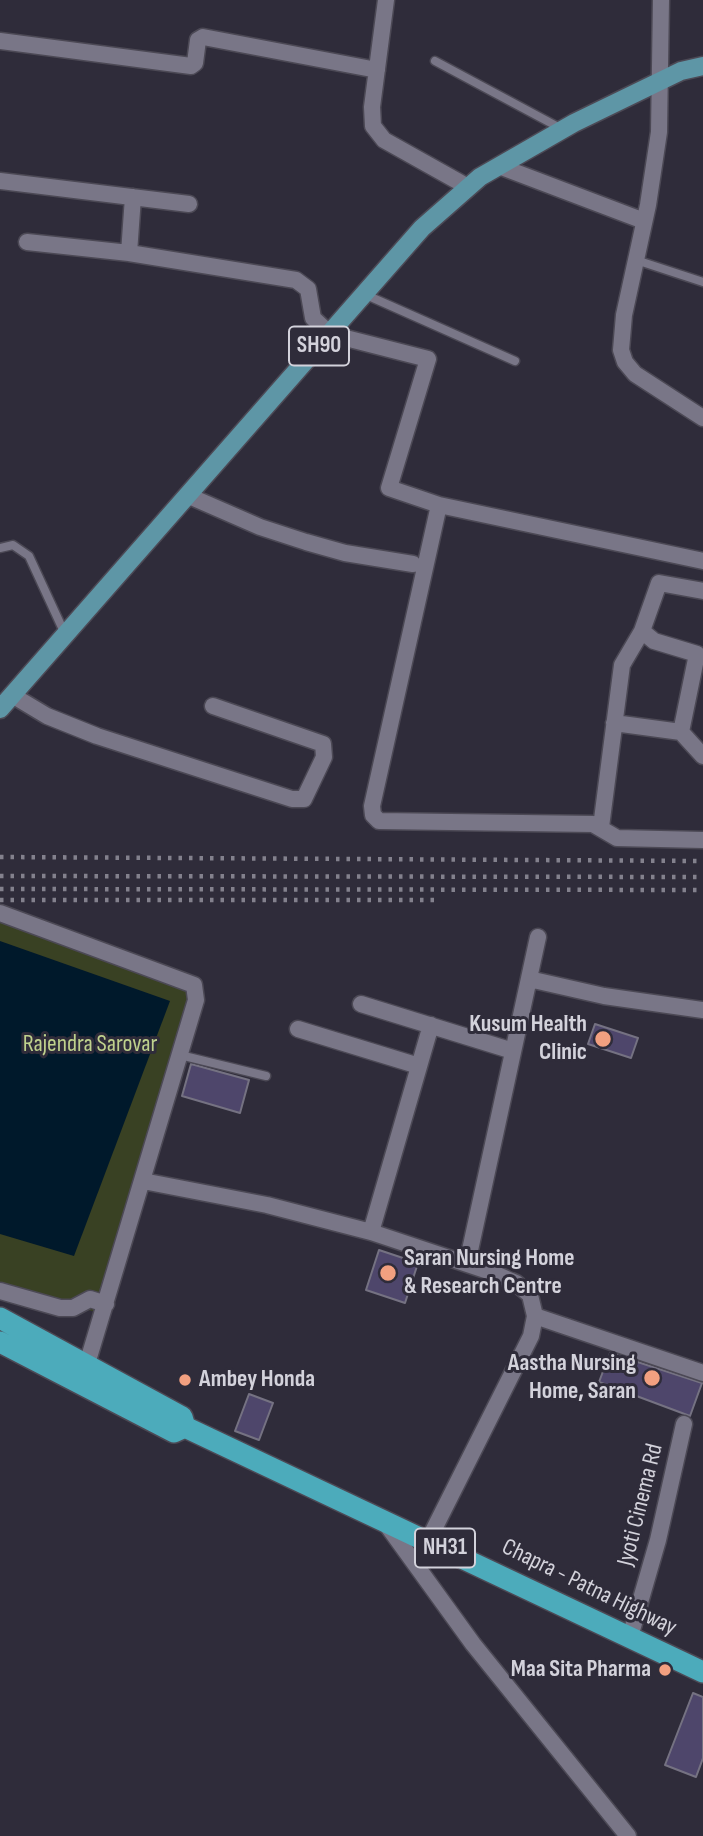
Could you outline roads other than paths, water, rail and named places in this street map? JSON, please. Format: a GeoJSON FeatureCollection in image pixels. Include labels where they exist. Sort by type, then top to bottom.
{"type":"FeatureCollection","features":[{"type":"Feature","properties":{"kind":"highway","name":"Chapra - Patna Highway"},"geometry":{"type":"LineString","coordinates":[[0,1318],[182,1417],[185,1427],[703,1672]]}},
{"type":"Feature","properties":{"kind":"highway","name":"Chapra - Patna Highway"},"geometry":{"type":"LineString","coordinates":[[0,1342],[174,1432],[185,1427]]}},
{"type":"Feature","properties":{"kind":"main road","name":"SH90"},"geometry":{"type":"LineString","coordinates":[[0,709],[66,637],[422,228],[468,187],[499,166],[662,80],[681,71],[703,66]]}},
{"type":"Feature","properties":{"kind":"street"},"geometry":{"type":"LineString","coordinates":[[386,0],[372,117],[376,133],[468,187]]}},
{"type":"Feature","properties":{"kind":"street"},"geometry":{"type":"LineString","coordinates":[[662,0],[659,132],[621,339],[625,362],[635,374],[703,418]]}},
{"type":"Feature","properties":{"kind":"street"},"geometry":{"type":"LineString","coordinates":[[0,41],[191,66],[195,63],[198,40],[203,37],[377,70]]}},
{"type":"Feature","properties":{"kind":"street"},"geometry":{"type":"LineString","coordinates":[[499,166],[644,221]]}},
{"type":"Feature","properties":{"kind":"street"},"geometry":{"type":"LineString","coordinates":[[0,181],[189,204]]}},
{"type":"Feature","properties":{"kind":"street"},"geometry":{"type":"LineString","coordinates":[[129,253],[133,197]]}},
{"type":"Feature","properties":{"kind":"street"},"geometry":{"type":"LineString","coordinates":[[27,242],[129,253],[296,280],[308,289],[313,318],[330,334],[428,359],[388,488],[439,505],[703,561]]}},
{"type":"Feature","properties":{"kind":"street"},"geometry":{"type":"LineString","coordinates":[[189,496],[260,527],[306,542],[345,553],[413,564]]}},
{"type":"Feature","properties":{"kind":"street"},"geometry":{"type":"LineString","coordinates":[[439,505],[372,806],[373,815],[386,824],[593,824],[601,827],[609,836],[617,838],[703,840]]}},
{"type":"Feature","properties":{"kind":"street"},"geometry":{"type":"LineString","coordinates":[[601,827],[622,665],[642,631],[659,583],[703,591]]}},
{"type":"Feature","properties":{"kind":"street"},"geometry":{"type":"LineString","coordinates":[[642,631],[654,640],[697,654],[681,733]]}},
{"type":"Feature","properties":{"kind":"street"},"geometry":{"type":"LineString","coordinates":[[12,695],[47,716],[97,736],[292,799],[304,799],[324,757],[323,744],[214,706]]}},
{"type":"Feature","properties":{"kind":"street"},"geometry":{"type":"LineString","coordinates":[[614,723],[681,733],[703,756]]}},
{"type":"Feature","properties":{"kind":"street"},"geometry":{"type":"LineString","coordinates":[[0,913],[194,985],[196,1000],[87,1364]]}},
{"type":"Feature","properties":{"kind":"street"},"geometry":{"type":"LineString","coordinates":[[467,1264],[538,937]]}},
{"type":"Feature","properties":{"kind":"street"},"geometry":{"type":"LineString","coordinates":[[529,979],[622,999],[703,1010]]}},
{"type":"Feature","properties":{"kind":"street"},"geometry":{"type":"LineString","coordinates":[[361,1004],[513,1051]]}},
{"type":"Feature","properties":{"kind":"street"},"geometry":{"type":"LineString","coordinates":[[370,1232],[431,1026]]}},
{"type":"Feature","properties":{"kind":"street"},"geometry":{"type":"LineString","coordinates":[[298,1029],[419,1066]]}},
{"type":"Feature","properties":{"kind":"street"},"geometry":{"type":"LineString","coordinates":[[143,1181],[267,1205],[370,1232],[516,1283],[530,1295],[535,1316],[531,1336],[428,1541]]}},
{"type":"Feature","properties":{"kind":"street"},"geometry":{"type":"LineString","coordinates":[[0,1291],[60,1308],[73,1308],[90,1299],[106,1304]]}},
{"type":"Feature","properties":{"kind":"street"},"geometry":{"type":"LineString","coordinates":[[535,1316],[703,1373]]}},
{"type":"Feature","properties":{"kind":"street","name":"Jyoti Cinema Rd"},"geometry":{"type":"LineString","coordinates":[[630,1637],[658,1540],[684,1424]]}},
{"type":"Feature","properties":{"kind":"street"},"geometry":{"type":"LineString","coordinates":[[384,1521],[473,1644],[628,1836]]}},
{"type":"Feature","properties":{"kind":"lane"},"geometry":{"type":"LineString","coordinates":[[435,61],[563,130]]}},
{"type":"Feature","properties":{"kind":"lane"},"geometry":{"type":"LineString","coordinates":[[636,260],[703,282]]}},
{"type":"Feature","properties":{"kind":"lane"},"geometry":{"type":"LineString","coordinates":[[364,294],[515,361]]}},
{"type":"Feature","properties":{"kind":"lane"},"geometry":{"type":"LineString","coordinates":[[0,548],[13,545],[29,556],[66,637]]}},
{"type":"Feature","properties":{"kind":"lane"},"geometry":{"type":"LineString","coordinates":[[180,1055],[266,1076]]}},
{"type":"Feature","properties":{"kind":"water","name":"Rajendra Sarovar"},"geometry":{"type":"Polygon","coordinates":[[[0,941],[170,1001],[74,1256],[0,1234],[0,941]]]}},
{"type":"Feature","properties":{"kind":"railway"},"geometry":{"type":"LineString","coordinates":[[0,857],[703,861]]}},
{"type":"Feature","properties":{"kind":"railway"},"geometry":{"type":"LineString","coordinates":[[0,876],[703,877]]}},
{"type":"Feature","properties":{"kind":"railway"},"geometry":{"type":"LineString","coordinates":[[0,889],[703,890]]}},
{"type":"Feature","properties":{"kind":"railway"},"geometry":{"type":"LineString","coordinates":[[0,900],[434,900]]}},
{"type":"Feature","properties":{"kind":"place","name":"Kusum Health Clinic"},"geometry":{"type":"Point","coordinates":[603,1039]}},
{"type":"Feature","properties":{"kind":"place","name":"Saran Nursing Home & Research Centre"},"geometry":{"type":"Point","coordinates":[388,1273]}},
{"type":"Feature","properties":{"kind":"place","name":"Aastha Nursing Home, Saran"},"geometry":{"type":"Point","coordinates":[652,1378]}},
{"type":"Feature","properties":{"kind":"place","name":"Ambey Honda"},"geometry":{"type":"Point","coordinates":[185,1380]}},
{"type":"Feature","properties":{"kind":"place","name":"Maa Sita Pharma"},"geometry":{"type":"Point","coordinates":[665,1670]}}]}
